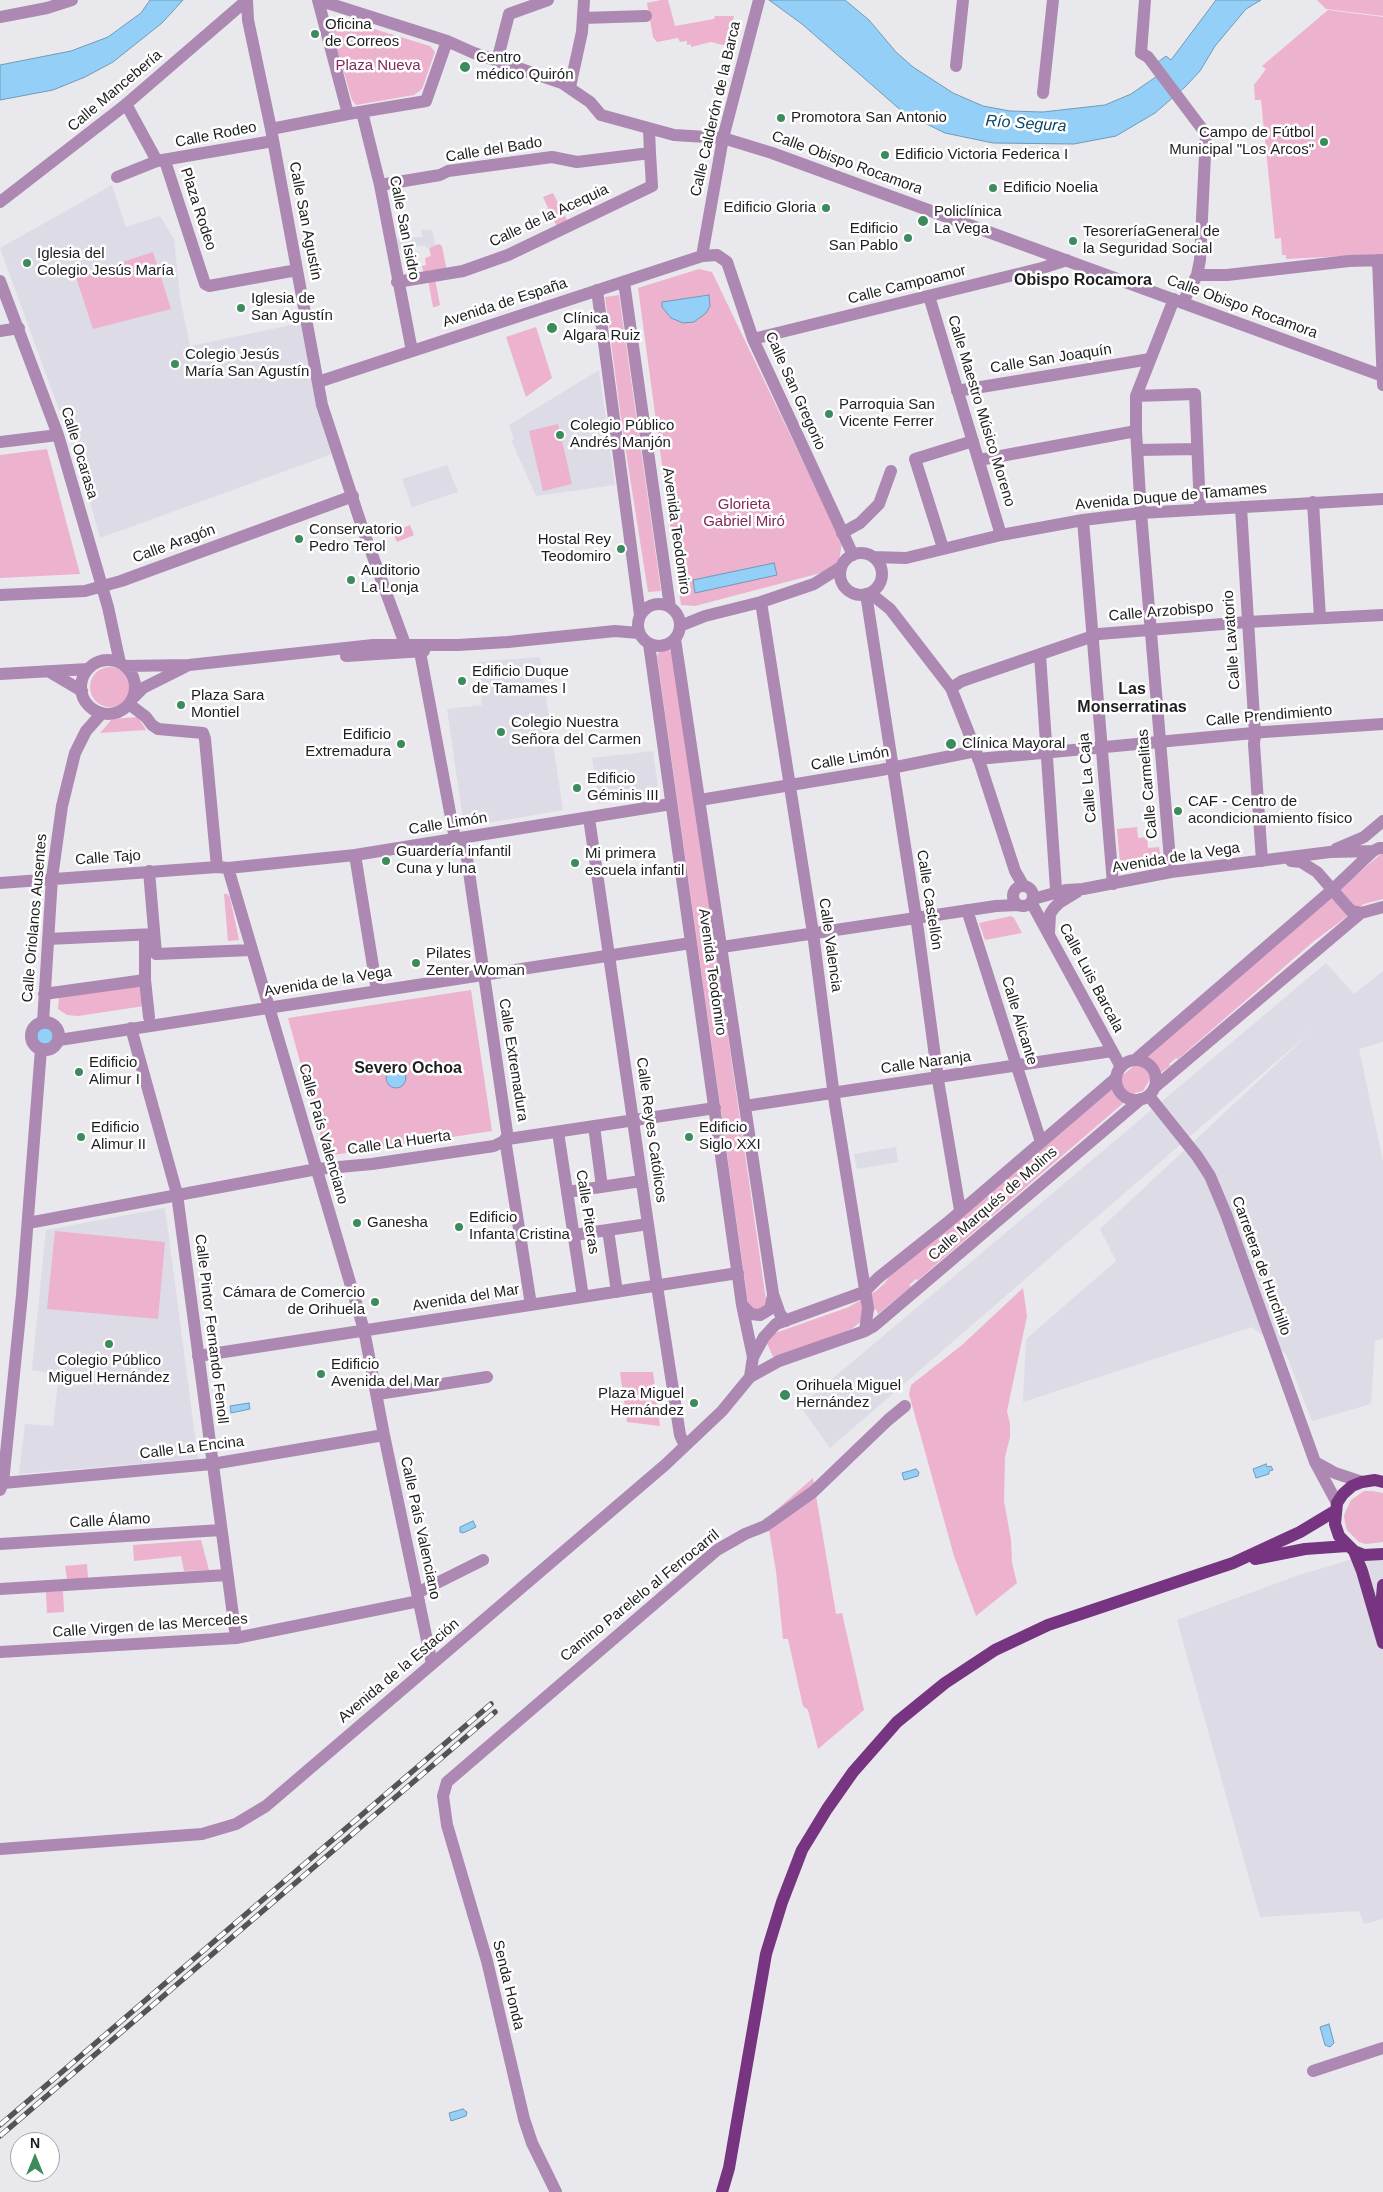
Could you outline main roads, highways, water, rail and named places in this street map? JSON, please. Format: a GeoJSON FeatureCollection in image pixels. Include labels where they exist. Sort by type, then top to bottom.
{"type":"FeatureCollection","features":[{"type":"Feature","properties":{"kind":"main road"},"geometry":{"type":"LineString","coordinates":[[722,2192],[729,2168],[766,1954],[779,1911],[802,1850],[827,1809],[853,1772],[897,1722],[945,1683],[995,1650],[1048,1625],[1233,1563],[1300,1532],[1336,1507],[1343,1494],[1352,1486],[1362,1482],[1380,1481]]}},
{"type":"Feature","properties":{"kind":"main road"},"geometry":{"type":"LineString","coordinates":[[1336,1507],[1337,1530],[1362,1570],[1381,1637]]}},
{"type":"Feature","properties":{"kind":"main road"},"geometry":{"type":"LineString","coordinates":[[1233,1563],[1305,1549],[1350,1548],[1364,1555],[1383,1554]]}},
{"type":"Feature","properties":{"kind":"main road"},"geometry":{"type":"LineString","coordinates":[[1381,1637],[1383,1585]]}},
{"type":"Feature","properties":{"kind":"water"},"geometry":{"type":"Polygon","coordinates":[[[150,0],[183,0],[162,23],[113,62],[85,77],[53,90],[0,100],[0,65],[71,51],[108,37],[141,13],[150,0]]]}},
{"type":"Feature","properties":{"kind":"water","name":"Río Segura"},"geometry":{"type":"Polygon","coordinates":[[[769,0],[845,0],[869,20],[896,52],[913,67],[953,93],[983,106],[1010,111],[1043,112],[1105,105],[1131,94],[1163,72],[1158,62],[1166,56],[1171,60],[1216,0],[1261,0],[1246,9],[1215,46],[1200,71],[1155,113],[1116,136],[1074,144],[993,143],[945,133],[904,113],[802,24],[769,0]]]}},
{"type":"Feature","properties":{"kind":"water"},"geometry":{"type":"Polygon","coordinates":[[[709,295],[710,306],[706,313],[694,322],[683,323],[671,318],[662,307],[662,302],[709,295]]]}},
{"type":"Feature","properties":{"kind":"water"},"geometry":{"type":"Polygon","coordinates":[[[774,563],[777,575],[695,593],[693,580],[774,563]]]}},
{"type":"Feature","properties":{"kind":"water"},"geometry":{"type":"Polygon","coordinates":[[[42,1028],[48,1028],[53,1033],[51,1042],[42,1044],[37,1039],[37,1033],[42,1028]]]}},
{"type":"Feature","properties":{"kind":"water"},"geometry":{"type":"Polygon","coordinates":[[[396,1068],[403,1071],[406,1078],[403,1085],[396,1088],[389,1085],[386,1078],[389,1071],[396,1068]]]}},
{"type":"Feature","properties":{"kind":"water"},"geometry":{"type":"Polygon","coordinates":[[[249,1403],[250,1409],[231,1413],[230,1406],[249,1403]]]}},
{"type":"Feature","properties":{"kind":"water"},"geometry":{"type":"Polygon","coordinates":[[[1266,1464],[1267,1467],[1271,1466],[1273,1470],[1269,1471],[1269,1474],[1256,1478],[1253,1469],[1266,1464]]]}},
{"type":"Feature","properties":{"kind":"water"},"geometry":{"type":"Polygon","coordinates":[[[916,1469],[919,1472],[918,1476],[904,1480],[902,1473],[916,1469]]]}},
{"type":"Feature","properties":{"kind":"water"},"geometry":{"type":"Polygon","coordinates":[[[473,1521],[476,1527],[463,1533],[460,1532],[460,1527],[473,1521]]]}},
{"type":"Feature","properties":{"kind":"water"},"geometry":{"type":"Polygon","coordinates":[[[1329,2024],[1334,2043],[1330,2047],[1325,2045],[1320,2027],[1329,2024]]]}},
{"type":"Feature","properties":{"kind":"water"},"geometry":{"type":"Polygon","coordinates":[[[463,2109],[467,2112],[466,2116],[451,2121],[449,2113],[463,2109]]]}},
{"type":"Feature","properties":{"kind":"railway"},"geometry":{"type":"LineString","coordinates":[[0,2125],[491,1704]]}},
{"type":"Feature","properties":{"kind":"railway"},"geometry":{"type":"LineString","coordinates":[[0,2136],[495,1712]]}},
{"type":"Feature","properties":{"kind":"place","name":"Oficina de Correos"},"geometry":{"type":"Point","coordinates":[315,34]}},
{"type":"Feature","properties":{"kind":"place","name":"Centro médico Quirón"},"geometry":{"type":"Point","coordinates":[465,67]}},
{"type":"Feature","properties":{"kind":"place","name":"Promotora San Antonio"},"geometry":{"type":"Point","coordinates":[781,118]}},
{"type":"Feature","properties":{"kind":"place","name":"Campo de Fútbol Municipal \"Los Arcos\""},"geometry":{"type":"Point","coordinates":[1324,142]}},
{"type":"Feature","properties":{"kind":"place","name":"Edificio Victoria Federica I"},"geometry":{"type":"Point","coordinates":[885,155]}},
{"type":"Feature","properties":{"kind":"place","name":"Edificio Noelia"},"geometry":{"type":"Point","coordinates":[993,188]}},
{"type":"Feature","properties":{"kind":"place","name":"Edificio Gloria"},"geometry":{"type":"Point","coordinates":[826,208]}},
{"type":"Feature","properties":{"kind":"place","name":"Policlínica La Vega"},"geometry":{"type":"Point","coordinates":[923,221]}},
{"type":"Feature","properties":{"kind":"place","name":"Edificio San Pablo"},"geometry":{"type":"Point","coordinates":[908,238]}},
{"type":"Feature","properties":{"kind":"place","name":"TesoreríaGeneral de la Seguridad Social"},"geometry":{"type":"Point","coordinates":[1073,241]}},
{"type":"Feature","properties":{"kind":"place","name":"Iglesia del Colegio Jesús María"},"geometry":{"type":"Point","coordinates":[27,263]}},
{"type":"Feature","properties":{"kind":"place","name":"Iglesia de San Agustín"},"geometry":{"type":"Point","coordinates":[241,308]}},
{"type":"Feature","properties":{"kind":"place","name":"Clínica Algara Ruiz"},"geometry":{"type":"Point","coordinates":[552,328]}},
{"type":"Feature","properties":{"kind":"place","name":"Colegio Jesús María San Agustín"},"geometry":{"type":"Point","coordinates":[175,364]}},
{"type":"Feature","properties":{"kind":"place","name":"Parroquia San Vicente Ferrer"},"geometry":{"type":"Point","coordinates":[829,414]}},
{"type":"Feature","properties":{"kind":"place","name":"Colegio Público Andrés Manjón"},"geometry":{"type":"Point","coordinates":[560,435]}},
{"type":"Feature","properties":{"kind":"place","name":"Conservatorio Pedro Terol"},"geometry":{"type":"Point","coordinates":[299,539]}},
{"type":"Feature","properties":{"kind":"place","name":"Hostal Rey Teodomiro"},"geometry":{"type":"Point","coordinates":[621,549]}},
{"type":"Feature","properties":{"kind":"place","name":"Auditorio La Lonja"},"geometry":{"type":"Point","coordinates":[351,580]}},
{"type":"Feature","properties":{"kind":"place","name":"Edificio Duque de Tamames I"},"geometry":{"type":"Point","coordinates":[462,681]}},
{"type":"Feature","properties":{"kind":"place","name":"Plaza Sara Montiel"},"geometry":{"type":"Point","coordinates":[181,705]}},
{"type":"Feature","properties":{"kind":"place","name":"Colegio Nuestra Señora del Carmen"},"geometry":{"type":"Point","coordinates":[501,732]}},
{"type":"Feature","properties":{"kind":"place","name":"Edificio Extremadura"},"geometry":{"type":"Point","coordinates":[401,744]}},
{"type":"Feature","properties":{"kind":"place","name":"Clínica Mayoral"},"geometry":{"type":"Point","coordinates":[951,744]}},
{"type":"Feature","properties":{"kind":"place","name":"Edificio Géminis III"},"geometry":{"type":"Point","coordinates":[577,788]}},
{"type":"Feature","properties":{"kind":"place","name":"CAF - Centro de acondicionamiento físico"},"geometry":{"type":"Point","coordinates":[1178,811]}},
{"type":"Feature","properties":{"kind":"place","name":"Guardería infantil Cuna y luna"},"geometry":{"type":"Point","coordinates":[386,861]}},
{"type":"Feature","properties":{"kind":"place","name":"Mi primera escuela infantil"},"geometry":{"type":"Point","coordinates":[575,863]}},
{"type":"Feature","properties":{"kind":"place","name":"Pilates Zenter Woman"},"geometry":{"type":"Point","coordinates":[416,963]}},
{"type":"Feature","properties":{"kind":"place","name":"Edificio Alimur I"},"geometry":{"type":"Point","coordinates":[79,1072]}},
{"type":"Feature","properties":{"kind":"place","name":"Edificio Alimur II"},"geometry":{"type":"Point","coordinates":[81,1137]}},
{"type":"Feature","properties":{"kind":"place","name":"Edificio Siglo XXI"},"geometry":{"type":"Point","coordinates":[689,1137]}},
{"type":"Feature","properties":{"kind":"place","name":"Ganesha"},"geometry":{"type":"Point","coordinates":[357,1223]}},
{"type":"Feature","properties":{"kind":"place","name":"Edificio Infanta Cristina"},"geometry":{"type":"Point","coordinates":[459,1227]}},
{"type":"Feature","properties":{"kind":"place","name":"Cámara de Comercio de Orihuela"},"geometry":{"type":"Point","coordinates":[375,1302]}},
{"type":"Feature","properties":{"kind":"place","name":"Colegio Público Miguel Hernández"},"geometry":{"type":"Point","coordinates":[109,1344]}},
{"type":"Feature","properties":{"kind":"place","name":"Edificio Avenida del Mar"},"geometry":{"type":"Point","coordinates":[321,1374]}},
{"type":"Feature","properties":{"kind":"place","name":"Orihuela Miguel Hernández"},"geometry":{"type":"Point","coordinates":[785,1395]}},
{"type":"Feature","properties":{"kind":"place","name":"Plaza Miguel Hernández"},"geometry":{"type":"Point","coordinates":[694,1403]}},
{"type":"Feature","properties":{"kind":"district","name":"Obispo Rocamora"},"geometry":{"type":"Point","coordinates":[1083,281]}},
{"type":"Feature","properties":{"kind":"district","name":"Las Monserratinas"},"geometry":{"type":"Point","coordinates":[1132,699]}},
{"type":"Feature","properties":{"kind":"district","name":"Severo Ochoa"},"geometry":{"type":"Point","coordinates":[408,1069]}},
{"type":"Feature","properties":{"kind":"park label","name":"Plaza Nueva"},"geometry":{"type":"Point","coordinates":[378,66]}},
{"type":"Feature","properties":{"kind":"park label","name":"Glorieta Gabriel Miró"},"geometry":{"type":"Point","coordinates":[744,514]}}]}
